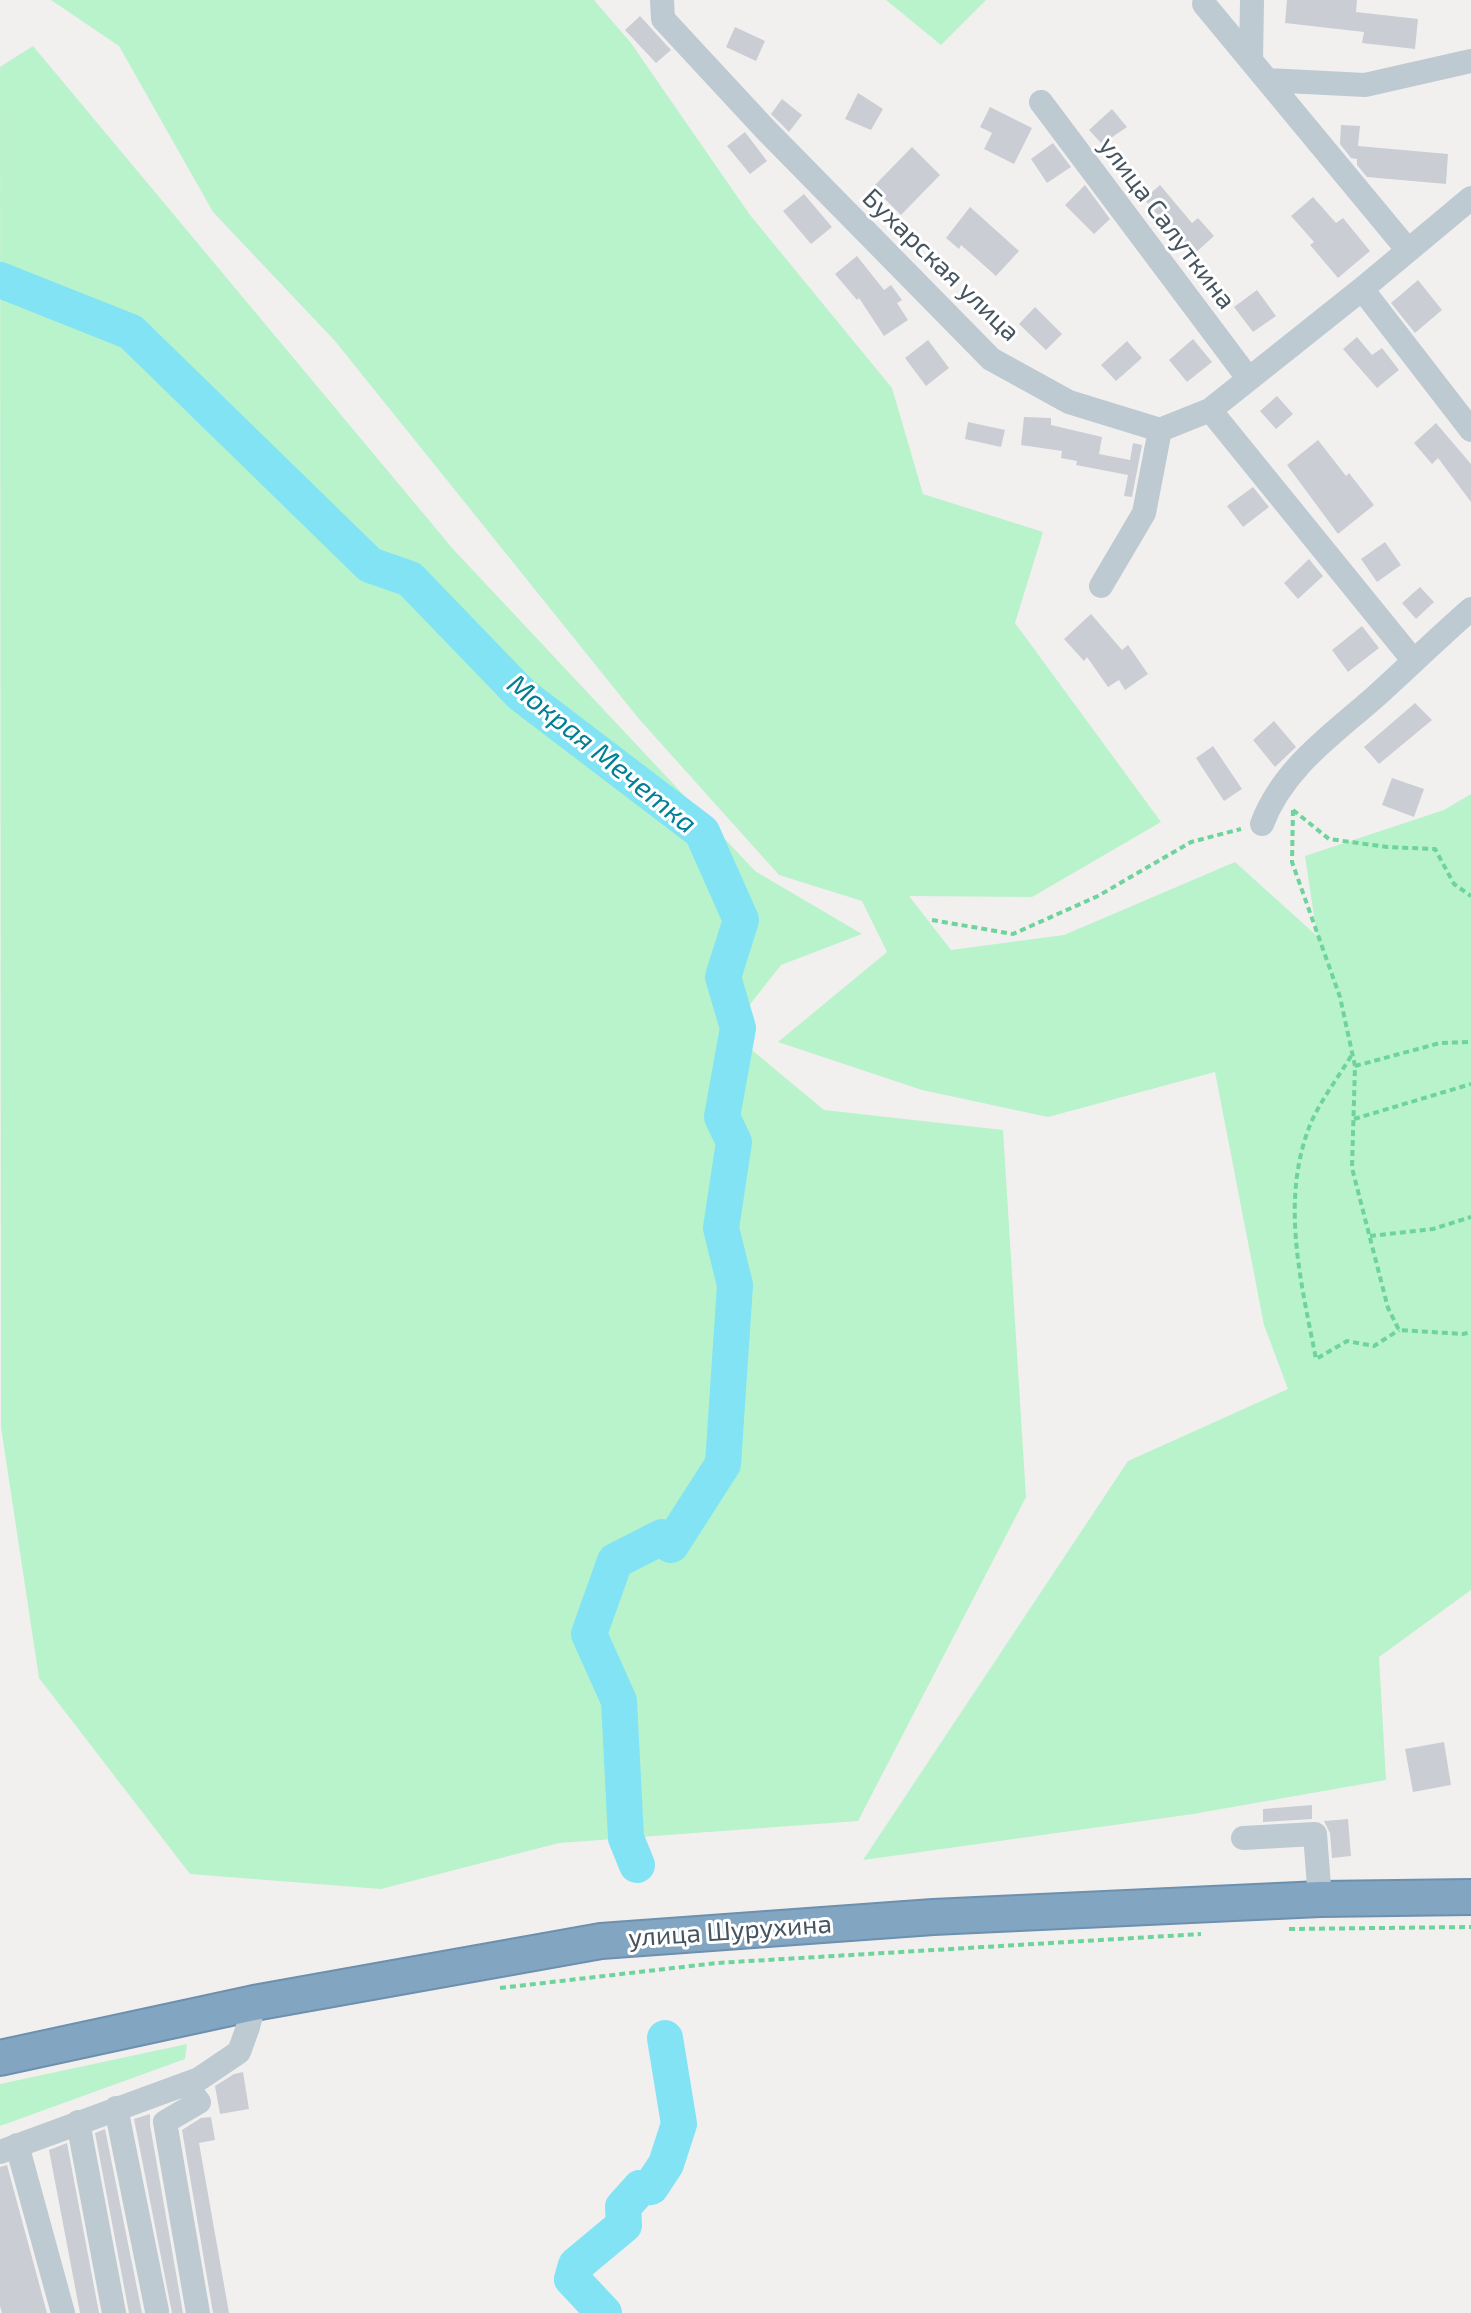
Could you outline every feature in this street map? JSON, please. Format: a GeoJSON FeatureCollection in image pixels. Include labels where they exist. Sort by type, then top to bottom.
{"type":"FeatureCollection","features":[{"type":"Feature","properties":{"kind":"highway","name":"улица Шурухина"},"geometry":{"type":"LineString","coordinates":[[0,2058],[254,2003],[601,1941],[918,1918],[1320,1899],[1471,1897]]}},
{"type":"Feature","properties":{"kind":"street","name":"Бухарская улица"},"geometry":{"type":"LineString","coordinates":[[662,0],[663,19],[766,130],[991,359],[1069,402],[1160,430]]}},
{"type":"Feature","properties":{"kind":"street"},"geometry":{"type":"LineString","coordinates":[[1251,61],[1252,0]]}},
{"type":"Feature","properties":{"kind":"street"},"geometry":{"type":"LineString","coordinates":[[1204,4],[1407,249]]}},
{"type":"Feature","properties":{"kind":"street"},"geometry":{"type":"LineString","coordinates":[[1267,80],[1365,85],[1471,61]]}},
{"type":"Feature","properties":{"kind":"street","name":"улица Салуткина"},"geometry":{"type":"LineString","coordinates":[[1041,102],[1248,378]]}},
{"type":"Feature","properties":{"kind":"street"},"geometry":{"type":"LineString","coordinates":[[1101,586],[1144,513],[1160,430],[1210,410],[1471,198]]}},
{"type":"Feature","properties":{"kind":"street"},"geometry":{"type":"LineString","coordinates":[[1362,289],[1471,430]]}},
{"type":"Feature","properties":{"kind":"street"},"geometry":{"type":"LineString","coordinates":[[1210,410],[1413,660]]}},
{"type":"Feature","properties":{"kind":"street"},"geometry":{"type":"LineString","coordinates":[[1262,824],[1269,805],[1311,750],[1376,696],[1471,609]]}},
{"type":"Feature","properties":{"kind":"street"},"geometry":{"type":"LineString","coordinates":[[1243,1838],[1315,1834],[1320,1899]]}},
{"type":"Feature","properties":{"kind":"street"},"geometry":{"type":"LineString","coordinates":[[63,2313],[9,2148],[199,2079],[239,2052],[254,2003]]}},
{"type":"Feature","properties":{"kind":"street"},"geometry":{"type":"LineString","coordinates":[[185,2084],[199,2102],[165,2122],[198,2313]]}},
{"type":"Feature","properties":{"kind":"street"},"geometry":{"type":"LineString","coordinates":[[116,2108],[157,2311]]}},
{"type":"Feature","properties":{"kind":"street"},"geometry":{"type":"LineString","coordinates":[[78,2122],[114,2313]]}},
{"type":"Feature","properties":{"kind":"path"},"geometry":{"type":"LineString","coordinates":[[1290,776],[1292,862],[1340,997],[1355,1066],[1352,1168],[1388,1308],[1399,1330]]}},
{"type":"Feature","properties":{"kind":"path"},"geometry":{"type":"LineString","coordinates":[[1293,810],[1329,839],[1387,847],[1435,849],[1454,884],[1471,896]]}},
{"type":"Feature","properties":{"kind":"path"},"geometry":{"type":"LineString","coordinates":[[932,920],[1013,934],[1098,896],[1191,842],[1262,824]]}},
{"type":"Feature","properties":{"kind":"path"},"geometry":{"type":"LineString","coordinates":[[1355,1066],[1440,1043],[1471,1042]]}},
{"type":"Feature","properties":{"kind":"path"},"geometry":{"type":"LineString","coordinates":[[1352,1054],[1311,1123],[1295,1178],[1296,1253],[1316,1359],[1347,1341],[1374,1346],[1399,1330],[1471,1332]]}},
{"type":"Feature","properties":{"kind":"path"},"geometry":{"type":"LineString","coordinates":[[1353,1119],[1471,1084]]}},
{"type":"Feature","properties":{"kind":"path"},"geometry":{"type":"LineString","coordinates":[[1370,1236],[1433,1229],[1471,1217]]}},
{"type":"Feature","properties":{"kind":"path"},"geometry":{"type":"LineString","coordinates":[[1279,1929],[1471,1927]]}},
{"type":"Feature","properties":{"kind":"path"},"geometry":{"type":"LineString","coordinates":[[500,1988],[717,1963],[1201,1933]]}},
{"type":"Feature","properties":{"kind":"green space"},"geometry":{"type":"Polygon","coordinates":[[[51,0],[594,0],[631,43],[750,215],[892,388],[923,494],[1043,532],[1015,623],[1161,822],[1032,897],[909,896],[951,950],[1064,935],[1235,862],[1317,936],[1305,856],[1444,810],[1471,794],[1471,1590],[1379,1657],[1386,1780],[1193,1814],[863,1860],[1128,1461],[1288,1389],[1264,1325],[1215,1072],[1048,1117],[922,1090],[778,1042],[887,952],[862,901],[779,875],[639,719],[335,341],[213,212],[119,46],[51,0]]]}},
{"type":"Feature","properties":{"kind":"green space"},"geometry":{"type":"Polygon","coordinates":[[[886,0],[986,0],[941,45],[886,0]]]}},
{"type":"Feature","properties":{"kind":"green space"},"geometry":{"type":"Polygon","coordinates":[[[33,46],[453,549],[755,871],[862,934],[781,965],[729,1031],[824,1110],[1003,1130],[1026,1497],[858,1821],[559,1843],[381,1889],[190,1874],[39,1678],[1,1427],[0,67],[33,46]]]}},
{"type":"Feature","properties":{"kind":"green space"},"geometry":{"type":"Polygon","coordinates":[[[187,2044],[185,2059],[0,2126],[0,2084],[187,2044]]]}},
{"type":"Feature","properties":{"kind":"building"},"geometry":{"type":"Polygon","coordinates":[[[1287,0],[1357,0],[1356,12],[1418,19],[1415,49],[1362,43],[1364,32],[1285,23],[1287,0]]]}},
{"type":"Feature","properties":{"kind":"building"},"geometry":{"type":"Polygon","coordinates":[[[640,16],[671,50],[656,63],[625,30],[640,16]]]}},
{"type":"Feature","properties":{"kind":"building"},"geometry":{"type":"Polygon","coordinates":[[[735,27],[765,41],[756,61],[726,47],[735,27]]]}},
{"type":"Feature","properties":{"kind":"building"},"geometry":{"type":"Polygon","coordinates":[[[858,93],[883,109],[871,130],[845,119],[858,93]]]}},
{"type":"Feature","properties":{"kind":"building"},"geometry":{"type":"Polygon","coordinates":[[[782,99],[802,115],[789,132],[771,114],[782,99]]]}},
{"type":"Feature","properties":{"kind":"building"},"geometry":{"type":"Polygon","coordinates":[[[990,107],[1032,128],[1014,164],[984,149],[992,133],[980,127],[990,107]]]}},
{"type":"Feature","properties":{"kind":"building"},"geometry":{"type":"Polygon","coordinates":[[[1112,109],[1127,127],[1102,144],[1089,130],[1112,109]]]}},
{"type":"Feature","properties":{"kind":"building"},"geometry":{"type":"Polygon","coordinates":[[[1341,125],[1360,126],[1358,146],[1448,154],[1446,184],[1367,177],[1357,165],[1357,159],[1351,158],[1340,144],[1341,125]]]}},
{"type":"Feature","properties":{"kind":"building"},"geometry":{"type":"Polygon","coordinates":[[[745,132],[767,161],[750,174],[727,146],[745,132]]]}},
{"type":"Feature","properties":{"kind":"building"},"geometry":{"type":"Polygon","coordinates":[[[1053,143],[1071,167],[1047,183],[1031,159],[1053,143]]]}},
{"type":"Feature","properties":{"kind":"building"},"geometry":{"type":"Polygon","coordinates":[[[912,147],[940,175],[901,215],[873,187],[912,147]]]}},
{"type":"Feature","properties":{"kind":"building"},"geometry":{"type":"Polygon","coordinates":[[[1085,185],[1110,219],[1094,234],[1065,205],[1085,185]]]}},
{"type":"Feature","properties":{"kind":"building"},"geometry":{"type":"Polygon","coordinates":[[[1160,185],[1192,223],[1198,218],[1214,236],[1193,255],[1144,199],[1160,185]]]}},
{"type":"Feature","properties":{"kind":"building"},"geometry":{"type":"Polygon","coordinates":[[[804,194],[832,227],[811,244],[783,211],[804,194]]]}},
{"type":"Feature","properties":{"kind":"building"},"geometry":{"type":"Polygon","coordinates":[[[1313,197],[1336,223],[1343,218],[1370,251],[1338,278],[1310,245],[1314,242],[1291,216],[1313,197]]]}},
{"type":"Feature","properties":{"kind":"building"},"geometry":{"type":"Polygon","coordinates":[[[970,207],[1019,251],[996,276],[961,245],[959,249],[946,238],[970,207]]]}},
{"type":"Feature","properties":{"kind":"building"},"geometry":{"type":"Polygon","coordinates":[[[857,256],[884,290],[891,285],[902,300],[897,303],[908,320],[884,336],[859,298],[857,300],[835,274],[857,256]]]}},
{"type":"Feature","properties":{"kind":"building"},"geometry":{"type":"Polygon","coordinates":[[[1418,280],[1442,310],[1415,333],[1391,303],[1418,280]]]}},
{"type":"Feature","properties":{"kind":"building"},"geometry":{"type":"Polygon","coordinates":[[[1257,290],[1276,316],[1253,332],[1234,307],[1257,290]]]}},
{"type":"Feature","properties":{"kind":"building"},"geometry":{"type":"Polygon","coordinates":[[[1035,307],[1062,334],[1046,350],[1019,324],[1035,307]]]}},
{"type":"Feature","properties":{"kind":"building"},"geometry":{"type":"Polygon","coordinates":[[[1357,337],[1372,355],[1382,348],[1399,370],[1377,388],[1343,349],[1357,337]]]}},
{"type":"Feature","properties":{"kind":"building"},"geometry":{"type":"Polygon","coordinates":[[[1193,339],[1212,362],[1187,382],[1169,360],[1193,339]]]}},
{"type":"Feature","properties":{"kind":"building"},"geometry":{"type":"Polygon","coordinates":[[[928,340],[949,368],[926,386],[905,358],[928,340]]]}},
{"type":"Feature","properties":{"kind":"building"},"geometry":{"type":"Polygon","coordinates":[[[1127,341],[1142,358],[1116,381],[1101,365],[1127,341]]]}},
{"type":"Feature","properties":{"kind":"building"},"geometry":{"type":"Polygon","coordinates":[[[1277,396],[1293,414],[1276,429],[1260,411],[1277,396]]]}},
{"type":"Feature","properties":{"kind":"building"},"geometry":{"type":"Polygon","coordinates":[[[1024,417],[1051,418],[1051,425],[1102,437],[1099,454],[1130,460],[1133,443],[1142,445],[1132,497],[1124,496],[1128,475],[1076,465],[1077,461],[1061,458],[1062,451],[1021,445],[1024,417]]]}},
{"type":"Feature","properties":{"kind":"building"},"geometry":{"type":"Polygon","coordinates":[[[968,422],[1005,430],[1001,447],[965,439],[968,422]]]}},
{"type":"Feature","properties":{"kind":"building"},"geometry":{"type":"Polygon","coordinates":[[[1436,423],[1471,464],[1471,502],[1438,458],[1432,464],[1414,443],[1436,423]]]}},
{"type":"Feature","properties":{"kind":"building"},"geometry":{"type":"Polygon","coordinates":[[[1318,440],[1374,505],[1338,534],[1287,465],[1318,440]]]}},
{"type":"Feature","properties":{"kind":"building"},"geometry":{"type":"Polygon","coordinates":[[[1253,487],[1269,507],[1243,527],[1227,506],[1253,487]]]}},
{"type":"Feature","properties":{"kind":"building"},"geometry":{"type":"Polygon","coordinates":[[[1385,542],[1401,565],[1377,582],[1361,559],[1385,542]]]}},
{"type":"Feature","properties":{"kind":"building"},"geometry":{"type":"Polygon","coordinates":[[[1309,559],[1323,576],[1298,599],[1284,583],[1309,559]]]}},
{"type":"Feature","properties":{"kind":"building"},"geometry":{"type":"Polygon","coordinates":[[[1420,587],[1434,602],[1416,619],[1402,603],[1420,587]]]}},
{"type":"Feature","properties":{"kind":"building"},"geometry":{"type":"Polygon","coordinates":[[[1091,614],[1122,650],[1128,645],[1148,674],[1125,690],[1119,680],[1108,687],[1087,657],[1084,661],[1064,639],[1091,614]]]}},
{"type":"Feature","properties":{"kind":"building"},"geometry":{"type":"Polygon","coordinates":[[[1362,626],[1379,648],[1348,672],[1332,650],[1362,626]]]}},
{"type":"Feature","properties":{"kind":"building"},"geometry":{"type":"Polygon","coordinates":[[[1415,703],[1432,720],[1379,764],[1364,747],[1415,703]]]}},
{"type":"Feature","properties":{"kind":"building"},"geometry":{"type":"Polygon","coordinates":[[[1274,721],[1296,747],[1275,767],[1253,740],[1274,721]]]}},
{"type":"Feature","properties":{"kind":"building"},"geometry":{"type":"Polygon","coordinates":[[[1213,746],[1242,789],[1224,801],[1196,758],[1213,746]]]}},
{"type":"Feature","properties":{"kind":"building"},"geometry":{"type":"Polygon","coordinates":[[[1392,778],[1424,789],[1414,817],[1382,805],[1392,778]]]}},
{"type":"Feature","properties":{"kind":"building"},"geometry":{"type":"Polygon","coordinates":[[[1444,1742],[1451,1785],[1413,1792],[1405,1749],[1444,1742]]]}},
{"type":"Feature","properties":{"kind":"building"},"geometry":{"type":"Polygon","coordinates":[[[1312,1805],[1312,1819],[1263,1822],[1263,1809],[1312,1805]]]}},
{"type":"Feature","properties":{"kind":"building"},"geometry":{"type":"Polygon","coordinates":[[[1348,1819],[1351,1856],[1332,1858],[1330,1833],[1324,1821],[1348,1819]]]}},
{"type":"Feature","properties":{"kind":"building"},"geometry":{"type":"Polygon","coordinates":[[[243,2072],[249,2109],[220,2114],[215,2086],[243,2072]]]}},
{"type":"Feature","properties":{"kind":"building"},"geometry":{"type":"Polygon","coordinates":[[[150,2114],[183,2313],[172,2313],[134,2119],[150,2114]]]}},
{"type":"Feature","properties":{"kind":"building"},"geometry":{"type":"Polygon","coordinates":[[[211,2117],[215,2140],[199,2143],[229,2313],[213,2313],[182,2130],[201,2118],[211,2117]]]}},
{"type":"Feature","properties":{"kind":"building"},"geometry":{"type":"Polygon","coordinates":[[[105,2129],[142,2313],[129,2313],[95,2133],[105,2129]]]}},
{"type":"Feature","properties":{"kind":"building"},"geometry":{"type":"Polygon","coordinates":[[[67,2143],[99,2313],[80,2313],[49,2150],[67,2143]]]}},
{"type":"Feature","properties":{"kind":"building"},"geometry":{"type":"Polygon","coordinates":[[[7,2165],[47,2313],[2,2313],[0,2306],[0,2167],[7,2165]]]}},
{"type":"Feature","properties":{"kind":"waterway","name":"Мокрая Мечетка"},"geometry":{"type":"LineString","coordinates":[[0,280],[131,332],[370,565],[410,579],[522,695],[702,832],[741,920],[723,977],[738,1028],[722,1117],[734,1142],[721,1228],[735,1285],[723,1464],[671,1545],[662,1537],[615,1561],[589,1634],[619,1701],[626,1838],[637,1865]]}},
{"type":"Feature","properties":{"kind":"waterway","name":"Мокрая Мечетка"},"geometry":{"type":"LineString","coordinates":[[604,2313],[572,2279],[576,2265],[624,2225],[623,2207],[640,2188],[651,2187],[666,2164],[679,2124],[665,2038]]}}]}
